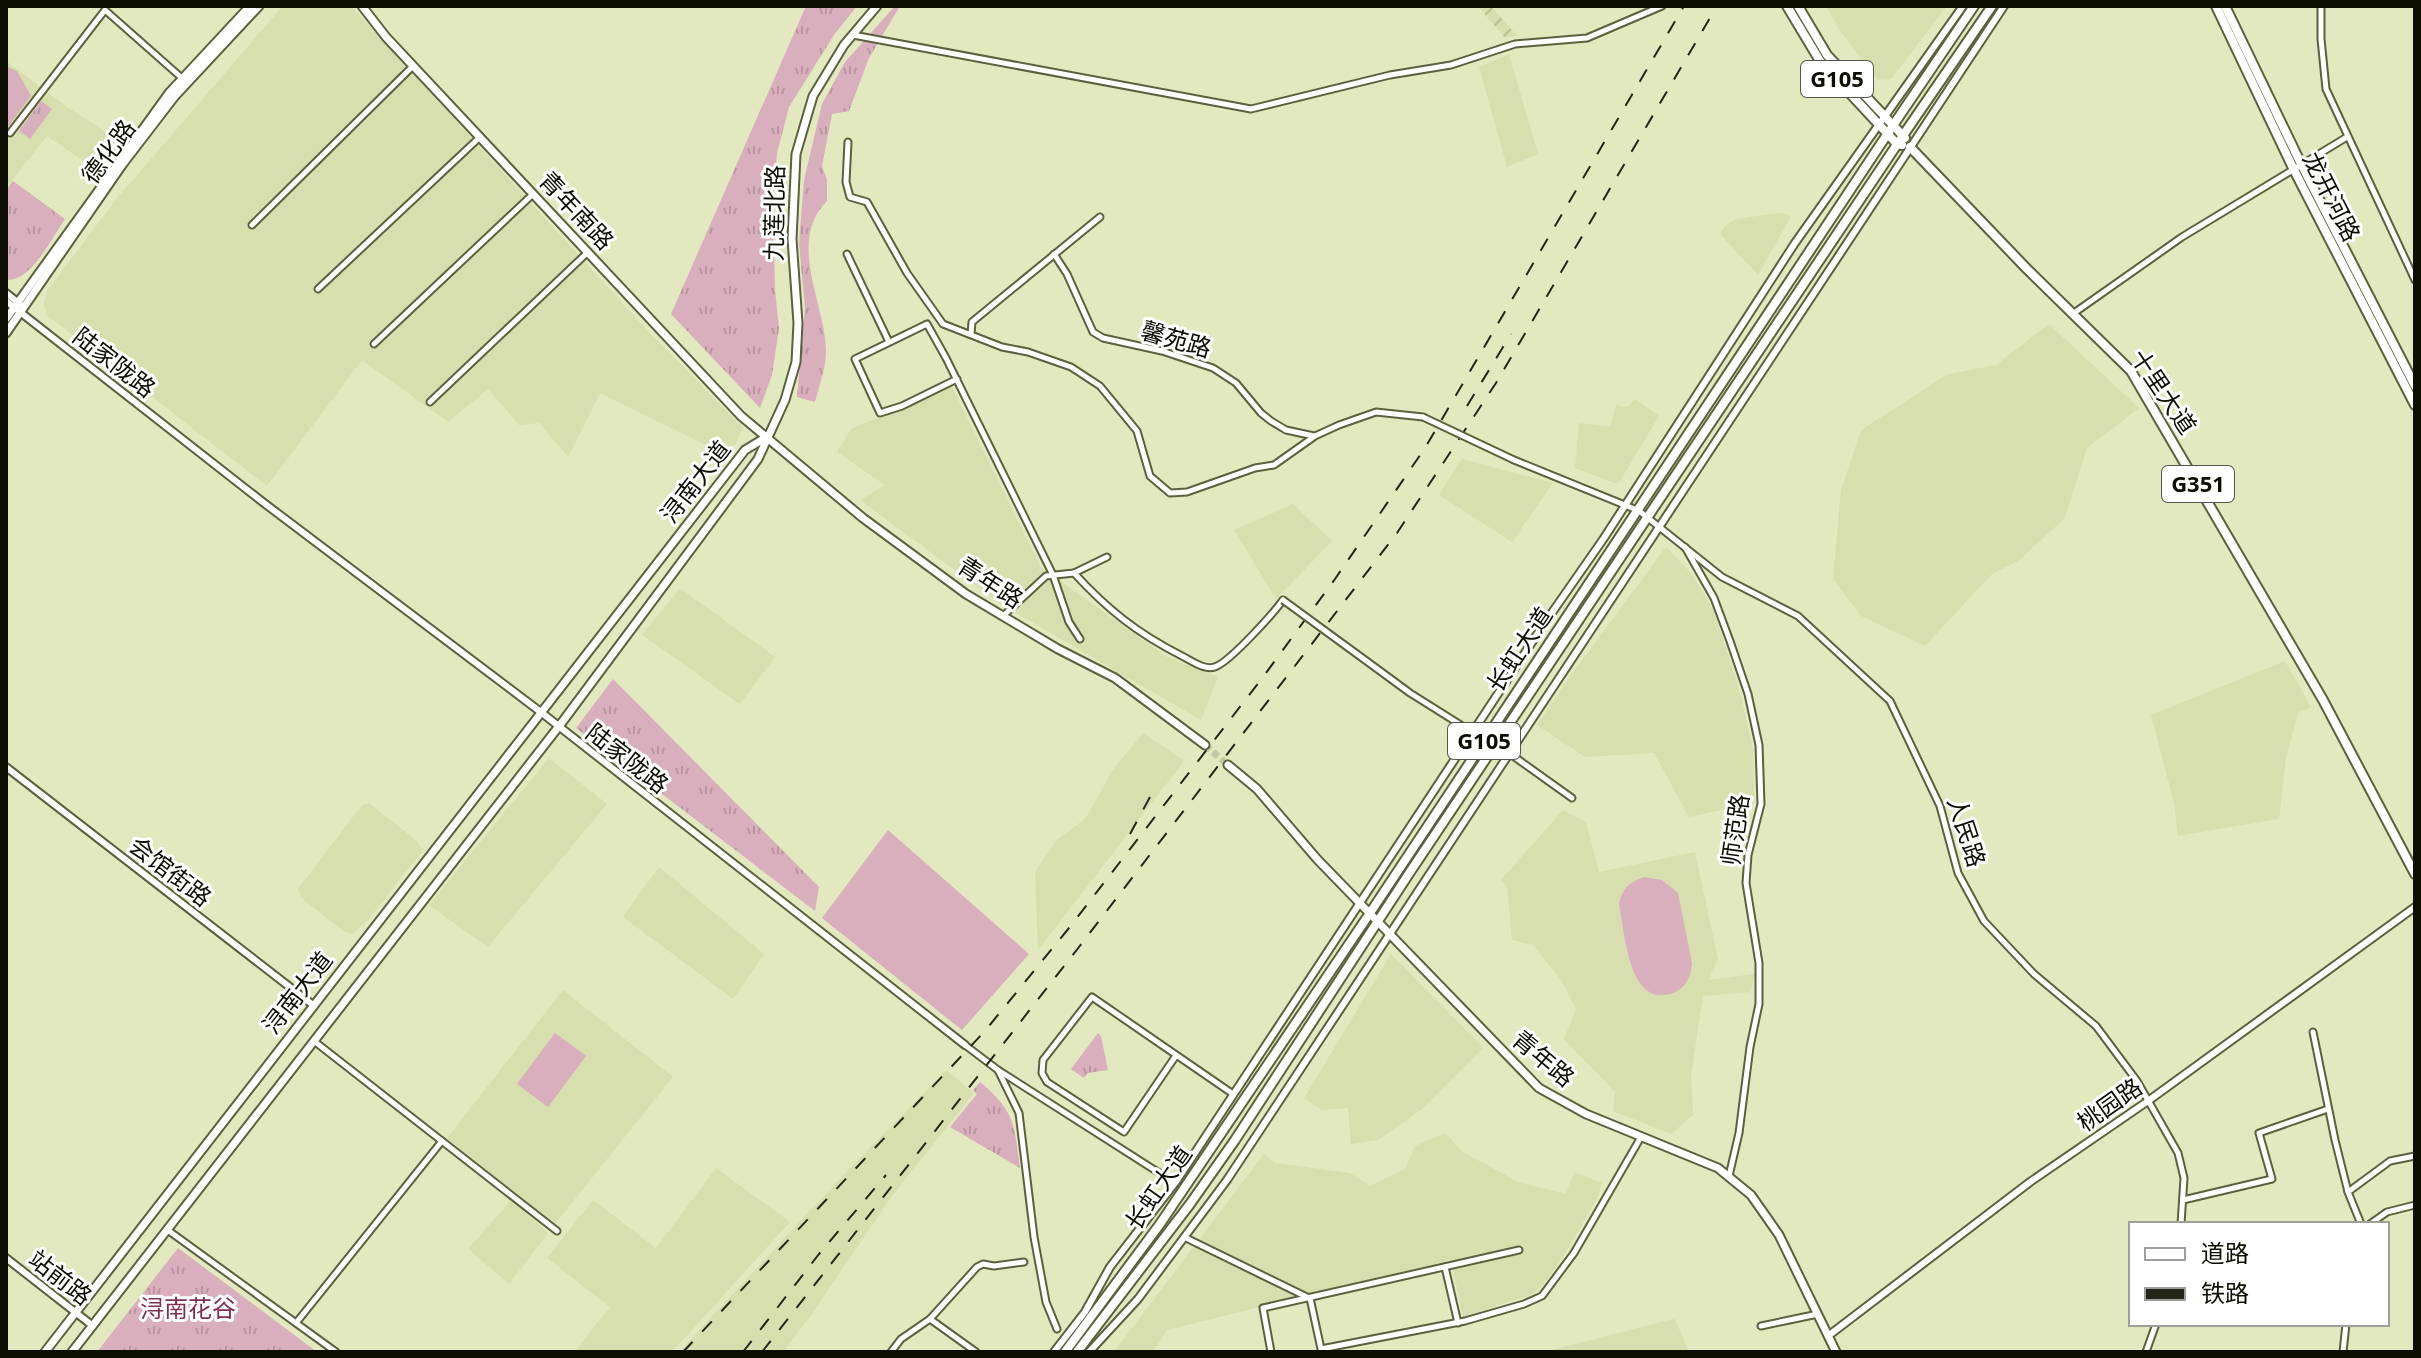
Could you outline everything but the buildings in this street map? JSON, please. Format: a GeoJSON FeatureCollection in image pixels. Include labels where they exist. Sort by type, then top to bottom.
{"type":"FeatureCollection","features":[{"type":"Feature","properties":{"kind":"main road","name":"德化路"},"geometry":{"type":"LineString","coordinates":[[6,333],[19,308],[116,163],[183,79],[250,6]]}},
{"type":"Feature","properties":{"kind":"main road","name":"德化路"},"geometry":{"type":"LineString","coordinates":[[6,319],[19,308],[175,96],[259,6]]}},
{"type":"Feature","properties":{"kind":"main road","name":"青年南路"},"geometry":{"type":"LineString","coordinates":[[362,6],[413,66],[741,416],[767,437]]}},
{"type":"Feature","properties":{"kind":"main road","name":"九莲北路"},"geometry":{"type":"LineString","coordinates":[[767,437],[785,400],[796,362],[798,323],[792,239],[796,154],[813,96],[853,35],[877,6]]}},
{"type":"Feature","properties":{"kind":"main road","name":"G105"},"geometry":{"type":"LineString","coordinates":[[1787,6],[1820,61],[1897,144]]}},
{"type":"Feature","properties":{"kind":"main road","name":"十里大道"},"geometry":{"type":"LineString","coordinates":[[1798,6],[1827,55],[1904,134],[1910,147],[2131,371],[2323,700],[2415,874]]}},
{"type":"Feature","properties":{"kind":"main road","name":"长虹大道"},"geometry":{"type":"LineString","coordinates":[[1065,1352],[1160,1224],[1974,6]]}},
{"type":"Feature","properties":{"kind":"main road","name":"长虹大道"},"geometry":{"type":"LineString","coordinates":[[1077,1352],[1235,1140],[1647,516],[1992,6]]}},
{"type":"Feature","properties":{"kind":"main road","name":"龙开河路"},"geometry":{"type":"LineString","coordinates":[[2216,6],[2415,405]]}},
{"type":"Feature","properties":{"kind":"main road","name":"龙开河路"},"geometry":{"type":"LineString","coordinates":[[2225,6],[2297,166],[2415,386]]}},
{"type":"Feature","properties":{"kind":"main road"},"geometry":{"type":"LineString","coordinates":[[1897,144],[1910,147]]}},
{"type":"Feature","properties":{"kind":"main road","name":"青年路"},"geometry":{"type":"LineString","coordinates":[[767,437],[863,518],[966,594],[1058,649],[1115,678],[1205,745]]}},
{"type":"Feature","properties":{"kind":"main road","name":"浔南大道"},"geometry":{"type":"LineString","coordinates":[[45,1352],[745,450],[767,437]]}},
{"type":"Feature","properties":{"kind":"main road","name":"浔南大道"},"geometry":{"type":"LineString","coordinates":[[72,1352],[558,728],[758,459],[767,437]]}},
{"type":"Feature","properties":{"kind":"main road","name":"青年路"},"geometry":{"type":"LineString","coordinates":[[1228,765],[1257,789],[1317,859],[1539,1088],[1586,1114],[1718,1168],[1751,1195],[1779,1235],[1836,1352]]}},
{"type":"Feature","properties":{"kind":"street"},"geometry":{"type":"LineString","coordinates":[[853,35],[1251,109],[1390,75],[1451,65],[1515,44],[1587,38],[1662,6]]}},
{"type":"Feature","properties":{"kind":"street"},"geometry":{"type":"LineString","coordinates":[[1054,1352],[1085,1312],[1110,1267],[1175,1183],[1795,243],[1963,6]]}},
{"type":"Feature","properties":{"kind":"street"},"geometry":{"type":"LineString","coordinates":[[1089,1352],[1138,1299],[1227,1180],[2004,6]]}},
{"type":"Feature","properties":{"kind":"street"},"geometry":{"type":"LineString","coordinates":[[2321,6],[2326,89],[2415,280]]}},
{"type":"Feature","properties":{"kind":"street"},"geometry":{"type":"LineString","coordinates":[[10,133],[105,10],[183,79]]}},
{"type":"Feature","properties":{"kind":"street"},"geometry":{"type":"LineString","coordinates":[[252,225],[413,66]]}},
{"type":"Feature","properties":{"kind":"street"},"geometry":{"type":"LineString","coordinates":[[318,289],[480,137]]}},
{"type":"Feature","properties":{"kind":"street"},"geometry":{"type":"LineString","coordinates":[[2074,313],[2182,237],[2347,137]]}},
{"type":"Feature","properties":{"kind":"street"},"geometry":{"type":"LineString","coordinates":[[848,142],[846,182],[850,197],[867,202],[907,273],[943,324],[971,334],[972,322],[1100,217]]}},
{"type":"Feature","properties":{"kind":"street"},"geometry":{"type":"LineString","coordinates":[[374,344],[533,194]]}},
{"type":"Feature","properties":{"kind":"street"},"geometry":{"type":"LineString","coordinates":[[430,402],[588,252]]}},
{"type":"Feature","properties":{"kind":"street"},"geometry":{"type":"LineString","coordinates":[[847,254],[889,342]]}},
{"type":"Feature","properties":{"kind":"street","name":"馨苑路"},"geometry":{"type":"LineString","coordinates":[[1054,254],[1067,274],[1093,332],[1103,338],[1171,353],[1213,368],[1236,383],[1271,421],[1286,430],[1315,436]]}},
{"type":"Feature","properties":{"kind":"street"},"geometry":{"type":"LineString","coordinates":[[6,293],[19,308]]}},
{"type":"Feature","properties":{"kind":"street"},"geometry":{"type":"LineString","coordinates":[[6,301],[19,308]]}},
{"type":"Feature","properties":{"kind":"street","name":"陆家陇路"},"geometry":{"type":"LineString","coordinates":[[19,308],[264,503],[542,713],[998,1070],[1019,1113],[1036,1250],[1046,1302],[1057,1329]]}},
{"type":"Feature","properties":{"kind":"street"},"geometry":{"type":"LineString","coordinates":[[957,379],[880,413],[855,359],[927,324],[957,379],[1053,575],[1069,622],[1080,639]]}},
{"type":"Feature","properties":{"kind":"street","name":"人民路"},"geometry":{"type":"LineString","coordinates":[[971,334],[1002,347],[1028,352],[1071,367],[1100,386],[1137,431],[1150,476],[1170,493],[1187,492],[1255,468],[1274,465],[1315,436],[1376,412],[1423,417],[1514,460],[1637,509],[1722,577],[1798,616],[1890,701],[1940,806],[1958,873],[1984,921],[2034,974],[2096,1026],[2148,1101],[2178,1153],[2184,1178],[2181,1222]]}},
{"type":"Feature","properties":{"kind":"street","name":"师范路"},"geometry":{"type":"LineString","coordinates":[[1685,547],[1714,598],[1748,694],[1759,745],[1761,804],[1748,855],[1746,883],[1759,963],[1759,1004],[1729,1177]]}},
{"type":"Feature","properties":{"kind":"street"},"geometry":{"type":"LineString","coordinates":[[1003,616],[1046,576],[1074,573],[1107,557]]}},
{"type":"Feature","properties":{"kind":"street"},"geometry":{"type":"LineString","coordinates":[[1074,573],[1134,630],[1206,667],[1218,665],[1271,617],[1283,600],[1410,693],[1472,732]]}},
{"type":"Feature","properties":{"kind":"street"},"geometry":{"type":"LineString","coordinates":[[1509,753],[1572,798]]}},
{"type":"Feature","properties":{"kind":"street","name":"会馆街路"},"geometry":{"type":"LineString","coordinates":[[6,767],[313,1005]]}},
{"type":"Feature","properties":{"kind":"street","name":"桃园路"},"geometry":{"type":"LineString","coordinates":[[1828,1336],[2030,1182],[2148,1101],[2415,907]]}},
{"type":"Feature","properties":{"kind":"street"},"geometry":{"type":"LineString","coordinates":[[1175,1057],[1124,1132],[1047,1082],[1041,1068],[1043,1060],[1092,997],[1233,1094]]}},
{"type":"Feature","properties":{"kind":"street"},"geometry":{"type":"LineString","coordinates":[[2313,1032],[2348,1192],[2360,1222]]}},
{"type":"Feature","properties":{"kind":"street"},"geometry":{"type":"LineString","coordinates":[[314,1041],[557,1231]]}},
{"type":"Feature","properties":{"kind":"street"},"geometry":{"type":"LineString","coordinates":[[998,1070],[1175,1183]]}},
{"type":"Feature","properties":{"kind":"street"},"geometry":{"type":"LineString","coordinates":[[2183,1200],[2272,1179],[2259,1133],[2328,1109]]}},
{"type":"Feature","properties":{"kind":"street"},"geometry":{"type":"LineString","coordinates":[[1310,1298],[1321,1349],[1458,1323],[1542,1296],[1574,1253],[1641,1137]]}},
{"type":"Feature","properties":{"kind":"street"},"geometry":{"type":"LineString","coordinates":[[296,1323],[442,1141]]}},
{"type":"Feature","properties":{"kind":"street"},"geometry":{"type":"LineString","coordinates":[[2348,1192],[2390,1161],[2415,1156]]}},
{"type":"Feature","properties":{"kind":"street"},"geometry":{"type":"LineString","coordinates":[[2373,1222],[2387,1212],[2415,1205]]}},
{"type":"Feature","properties":{"kind":"street"},"geometry":{"type":"LineString","coordinates":[[169,1231],[336,1352]]}},
{"type":"Feature","properties":{"kind":"street"},"geometry":{"type":"LineString","coordinates":[[1184,1237],[1310,1298]]}},
{"type":"Feature","properties":{"kind":"street"},"geometry":{"type":"LineString","coordinates":[[1271,1352],[1263,1308],[1519,1250]]}},
{"type":"Feature","properties":{"kind":"street","name":"站前路"},"geometry":{"type":"LineString","coordinates":[[6,1258],[93,1326]]}},
{"type":"Feature","properties":{"kind":"street"},"geometry":{"type":"LineString","coordinates":[[891,1352],[901,1339],[930,1319],[977,1267],[1024,1262]]}},
{"type":"Feature","properties":{"kind":"street"},"geometry":{"type":"LineString","coordinates":[[1445,1267],[1458,1323]]}},
{"type":"Feature","properties":{"kind":"street"},"geometry":{"type":"LineString","coordinates":[[1761,1326],[1818,1314]]}},
{"type":"Feature","properties":{"kind":"street"},"geometry":{"type":"LineString","coordinates":[[930,1319],[976,1352]]}},
{"type":"Feature","properties":{"kind":"street"},"geometry":{"type":"LineString","coordinates":[[2146,1352],[2155,1326]]}},
{"type":"Feature","properties":{"kind":"street"},"geometry":{"type":"LineString","coordinates":[[2343,1352],[2346,1326]]}},
{"type":"Feature","properties":{"kind":"shaded area"},"geometry":{"type":"Polygon","coordinates":[[[283,6],[351,6],[647,330],[743,428],[736,443],[724,454],[715,446],[712,448],[600,393],[568,457],[539,423],[519,425],[488,389],[448,422],[362,360],[267,486],[48,316],[44,304],[47,291],[118,197],[283,6]]]}},
{"type":"Feature","properties":{"kind":"shaded area"},"geometry":{"type":"Polygon","coordinates":[[[1478,6],[1491,6],[1517,36],[1505,38],[1478,6]]]}},
{"type":"Feature","properties":{"kind":"shaded area"},"geometry":{"type":"Polygon","coordinates":[[[1826,6],[1947,6],[1891,79],[1878,80],[1840,31],[1826,6]]]}},
{"type":"Feature","properties":{"kind":"shaded area"},"geometry":{"type":"Polygon","coordinates":[[[1509,54],[1538,154],[1507,167],[1479,67],[1509,54]]]}},
{"type":"Feature","properties":{"kind":"shaded area"},"geometry":{"type":"Polygon","coordinates":[[[6,61],[67,107],[121,142],[98,171],[47,136],[6,188],[6,61]]]}},
{"type":"Feature","properties":{"kind":"shaded area"},"geometry":{"type":"Polygon","coordinates":[[[1779,213],[1791,216],[1758,275],[1720,234],[1725,226],[1736,219],[1779,213]]]}},
{"type":"Feature","properties":{"kind":"shaded area"},"geometry":{"type":"Polygon","coordinates":[[[2049,324],[2139,408],[2087,448],[2065,518],[2018,561],[1992,574],[1925,646],[1861,616],[1833,579],[1841,490],[1861,430],[1948,374],[1996,365],[2049,324]]]}},
{"type":"Feature","properties":{"kind":"shaded area"},"geometry":{"type":"Polygon","coordinates":[[[952,387],[1041,567],[1167,657],[1218,677],[1201,720],[1002,605],[860,500],[885,485],[837,452],[851,429],[952,387]]]}},
{"type":"Feature","properties":{"kind":"shaded area"},"geometry":{"type":"Polygon","coordinates":[[[1635,399],[1659,416],[1618,484],[1575,468],[1579,423],[1610,427],[1616,405],[1627,407],[1635,399]]]}},
{"type":"Feature","properties":{"kind":"shaded area"},"geometry":{"type":"Polygon","coordinates":[[[1462,459],[1553,483],[1512,542],[1439,495],[1462,459]]]}},
{"type":"Feature","properties":{"kind":"shaded area"},"geometry":{"type":"Polygon","coordinates":[[[1293,504],[1332,541],[1276,599],[1234,530],[1293,504]]]}},
{"type":"Feature","properties":{"kind":"shaded area"},"geometry":{"type":"Polygon","coordinates":[[[1666,547],[1691,573],[1714,611],[1741,696],[1753,750],[1754,803],[1689,817],[1654,753],[1585,757],[1537,725],[1666,547]]]}},
{"type":"Feature","properties":{"kind":"shaded area"},"geometry":{"type":"Polygon","coordinates":[[[680,588],[775,657],[740,704],[642,635],[680,588]]]}},
{"type":"Feature","properties":{"kind":"shaded area"},"geometry":{"type":"Polygon","coordinates":[[[2285,661],[2311,707],[2298,713],[2286,758],[2279,819],[2178,836],[2174,803],[2151,715],[2285,661]]]}},
{"type":"Feature","properties":{"kind":"shaded area"},"geometry":{"type":"Polygon","coordinates":[[[1143,733],[1184,761],[1038,950],[1035,872],[1057,840],[1086,818],[1112,771],[1143,733]]]}},
{"type":"Feature","properties":{"kind":"shaded area"},"geometry":{"type":"Polygon","coordinates":[[[549,758],[607,804],[488,947],[429,905],[549,758]]]}},
{"type":"Feature","properties":{"kind":"shaded area"},"geometry":{"type":"Polygon","coordinates":[[[369,803],[417,841],[423,850],[368,920],[352,934],[345,932],[300,897],[298,889],[362,805],[369,803]]]}},
{"type":"Feature","properties":{"kind":"shaded area"},"geometry":{"type":"Polygon","coordinates":[[[1563,810],[1586,822],[1599,872],[1695,852],[1718,959],[1708,980],[1754,974],[1751,992],[1703,996],[1691,1076],[1693,1115],[1671,1134],[1613,1111],[1615,1092],[1564,1039],[1576,1009],[1562,981],[1533,945],[1512,940],[1507,886],[1501,880],[1563,810]]]}},
{"type":"Feature","properties":{"kind":"shaded area"},"geometry":{"type":"Polygon","coordinates":[[[659,867],[764,954],[733,999],[623,917],[659,867]]]}},
{"type":"Feature","properties":{"kind":"shaded area"},"geometry":{"type":"Polygon","coordinates":[[[1391,954],[1483,1048],[1422,1109],[1378,1140],[1351,1144],[1348,1108],[1322,1110],[1304,1098],[1391,954]]]}},
{"type":"Feature","properties":{"kind":"shaded area"},"geometry":{"type":"Polygon","coordinates":[[[563,990],[673,1077],[555,1224],[447,1138],[563,990]]]}},
{"type":"Feature","properties":{"kind":"shaded area"},"geometry":{"type":"Polygon","coordinates":[[[946,1070],[974,1093],[892,1196],[783,1352],[679,1352],[833,1186],[946,1070]]]}},
{"type":"Feature","properties":{"kind":"shaded area"},"geometry":{"type":"Polygon","coordinates":[[[1445,1133],[1463,1152],[1518,1182],[1566,1194],[1574,1172],[1602,1183],[1597,1199],[1566,1252],[1544,1284],[1533,1294],[1463,1317],[1451,1260],[1167,1330],[1153,1352],[1114,1352],[1264,1154],[1275,1163],[1350,1173],[1370,1186],[1405,1169],[1415,1146],[1445,1133]]]}},
{"type":"Feature","properties":{"kind":"shaded area"},"geometry":{"type":"Polygon","coordinates":[[[716,1168],[790,1222],[672,1352],[574,1352],[610,1307],[547,1258],[593,1200],[656,1248],[716,1168]]]}},
{"type":"Feature","properties":{"kind":"shaded area"},"geometry":{"type":"Polygon","coordinates":[[[511,1200],[548,1233],[509,1284],[468,1249],[511,1200]]]}},
{"type":"Feature","properties":{"kind":"shaded area"},"geometry":{"type":"Polygon","coordinates":[[[1675,1319],[1689,1352],[1544,1352],[1665,1321],[1675,1319]]]}},
{"type":"Feature","properties":{"kind":"green space"},"geometry":{"type":"Polygon","coordinates":[[[806,6],[857,6],[834,35],[789,107],[777,153],[773,200],[779,328],[772,375],[760,408],[671,314],[806,6]]]}},
{"type":"Feature","properties":{"kind":"green space"},"geometry":{"type":"Polygon","coordinates":[[[895,6],[900,6],[869,58],[849,111],[832,114],[822,166],[827,180],[827,201],[815,217],[810,235],[811,274],[826,352],[815,402],[797,397],[805,308],[799,243],[804,180],[822,104],[845,62],[895,6]]]}},
{"type":"Feature","properties":{"kind":"green space"},"geometry":{"type":"Polygon","coordinates":[[[6,66],[17,71],[31,96],[6,129],[6,66]]]}},
{"type":"Feature","properties":{"kind":"green space"},"geometry":{"type":"Polygon","coordinates":[[[41,101],[52,109],[30,139],[19,131],[41,101]]]}},
{"type":"Feature","properties":{"kind":"green space"},"geometry":{"type":"Polygon","coordinates":[[[13,181],[65,219],[32,267],[15,279],[6,280],[6,190],[13,181]]]}},
{"type":"Feature","properties":{"kind":"green space"},"geometry":{"type":"Polygon","coordinates":[[[613,679],[819,887],[815,911],[576,728],[613,679]]]}},
{"type":"Feature","properties":{"kind":"green space"},"geometry":{"type":"Polygon","coordinates":[[[888,830],[1029,954],[962,1030],[822,918],[888,830]]]}},
{"type":"Feature","properties":{"kind":"green space"},"geometry":{"type":"Polygon","coordinates":[[[1644,877],[1662,880],[1678,893],[1692,963],[1687,981],[1673,993],[1658,995],[1646,990],[1631,965],[1627,949],[1619,904],[1627,887],[1644,877]]]}},
{"type":"Feature","properties":{"kind":"green space"},"geometry":{"type":"Polygon","coordinates":[[[555,1033],[586,1056],[548,1107],[517,1084],[555,1033]]]}},
{"type":"Feature","properties":{"kind":"green space"},"geometry":{"type":"Polygon","coordinates":[[[1098,1033],[1108,1070],[1088,1073],[1084,1078],[1071,1069],[1098,1033]]]}},
{"type":"Feature","properties":{"kind":"green space"},"geometry":{"type":"Polygon","coordinates":[[[980,1082],[1000,1101],[1011,1119],[1020,1168],[950,1127],[977,1094],[973,1090],[980,1082]]]}},
{"type":"Feature","properties":{"kind":"green space","name":"浔南花谷"},"geometry":{"type":"Polygon","coordinates":[[[178,1248],[317,1352],[97,1352],[178,1248]]]}},
{"type":"Feature","properties":{"kind":"tunnel"},"geometry":{"type":"LineString","coordinates":[[1205,745],[1228,765]]}},
{"type":"Feature","properties":{"kind":"railway"},"geometry":{"type":"LineString","coordinates":[[683,1352],[984,1032],[1069,928],[1263,677],[1425,448],[1684,6]]}},
{"type":"Feature","properties":{"kind":"railway"},"geometry":{"type":"LineString","coordinates":[[762,1352],[1397,533],[1496,383],[1717,6]]}},
{"type":"Feature","properties":{"kind":"railway"},"geometry":{"type":"LineString","coordinates":[[1467,406],[1511,334]]}},
{"type":"Feature","properties":{"kind":"railway"},"geometry":{"type":"LineString","coordinates":[[1130,834],[1150,797]]}},
{"type":"Feature","properties":{"kind":"railway"},"geometry":{"type":"LineString","coordinates":[[743,1352],[819,1254],[886,1175]]}}]}
